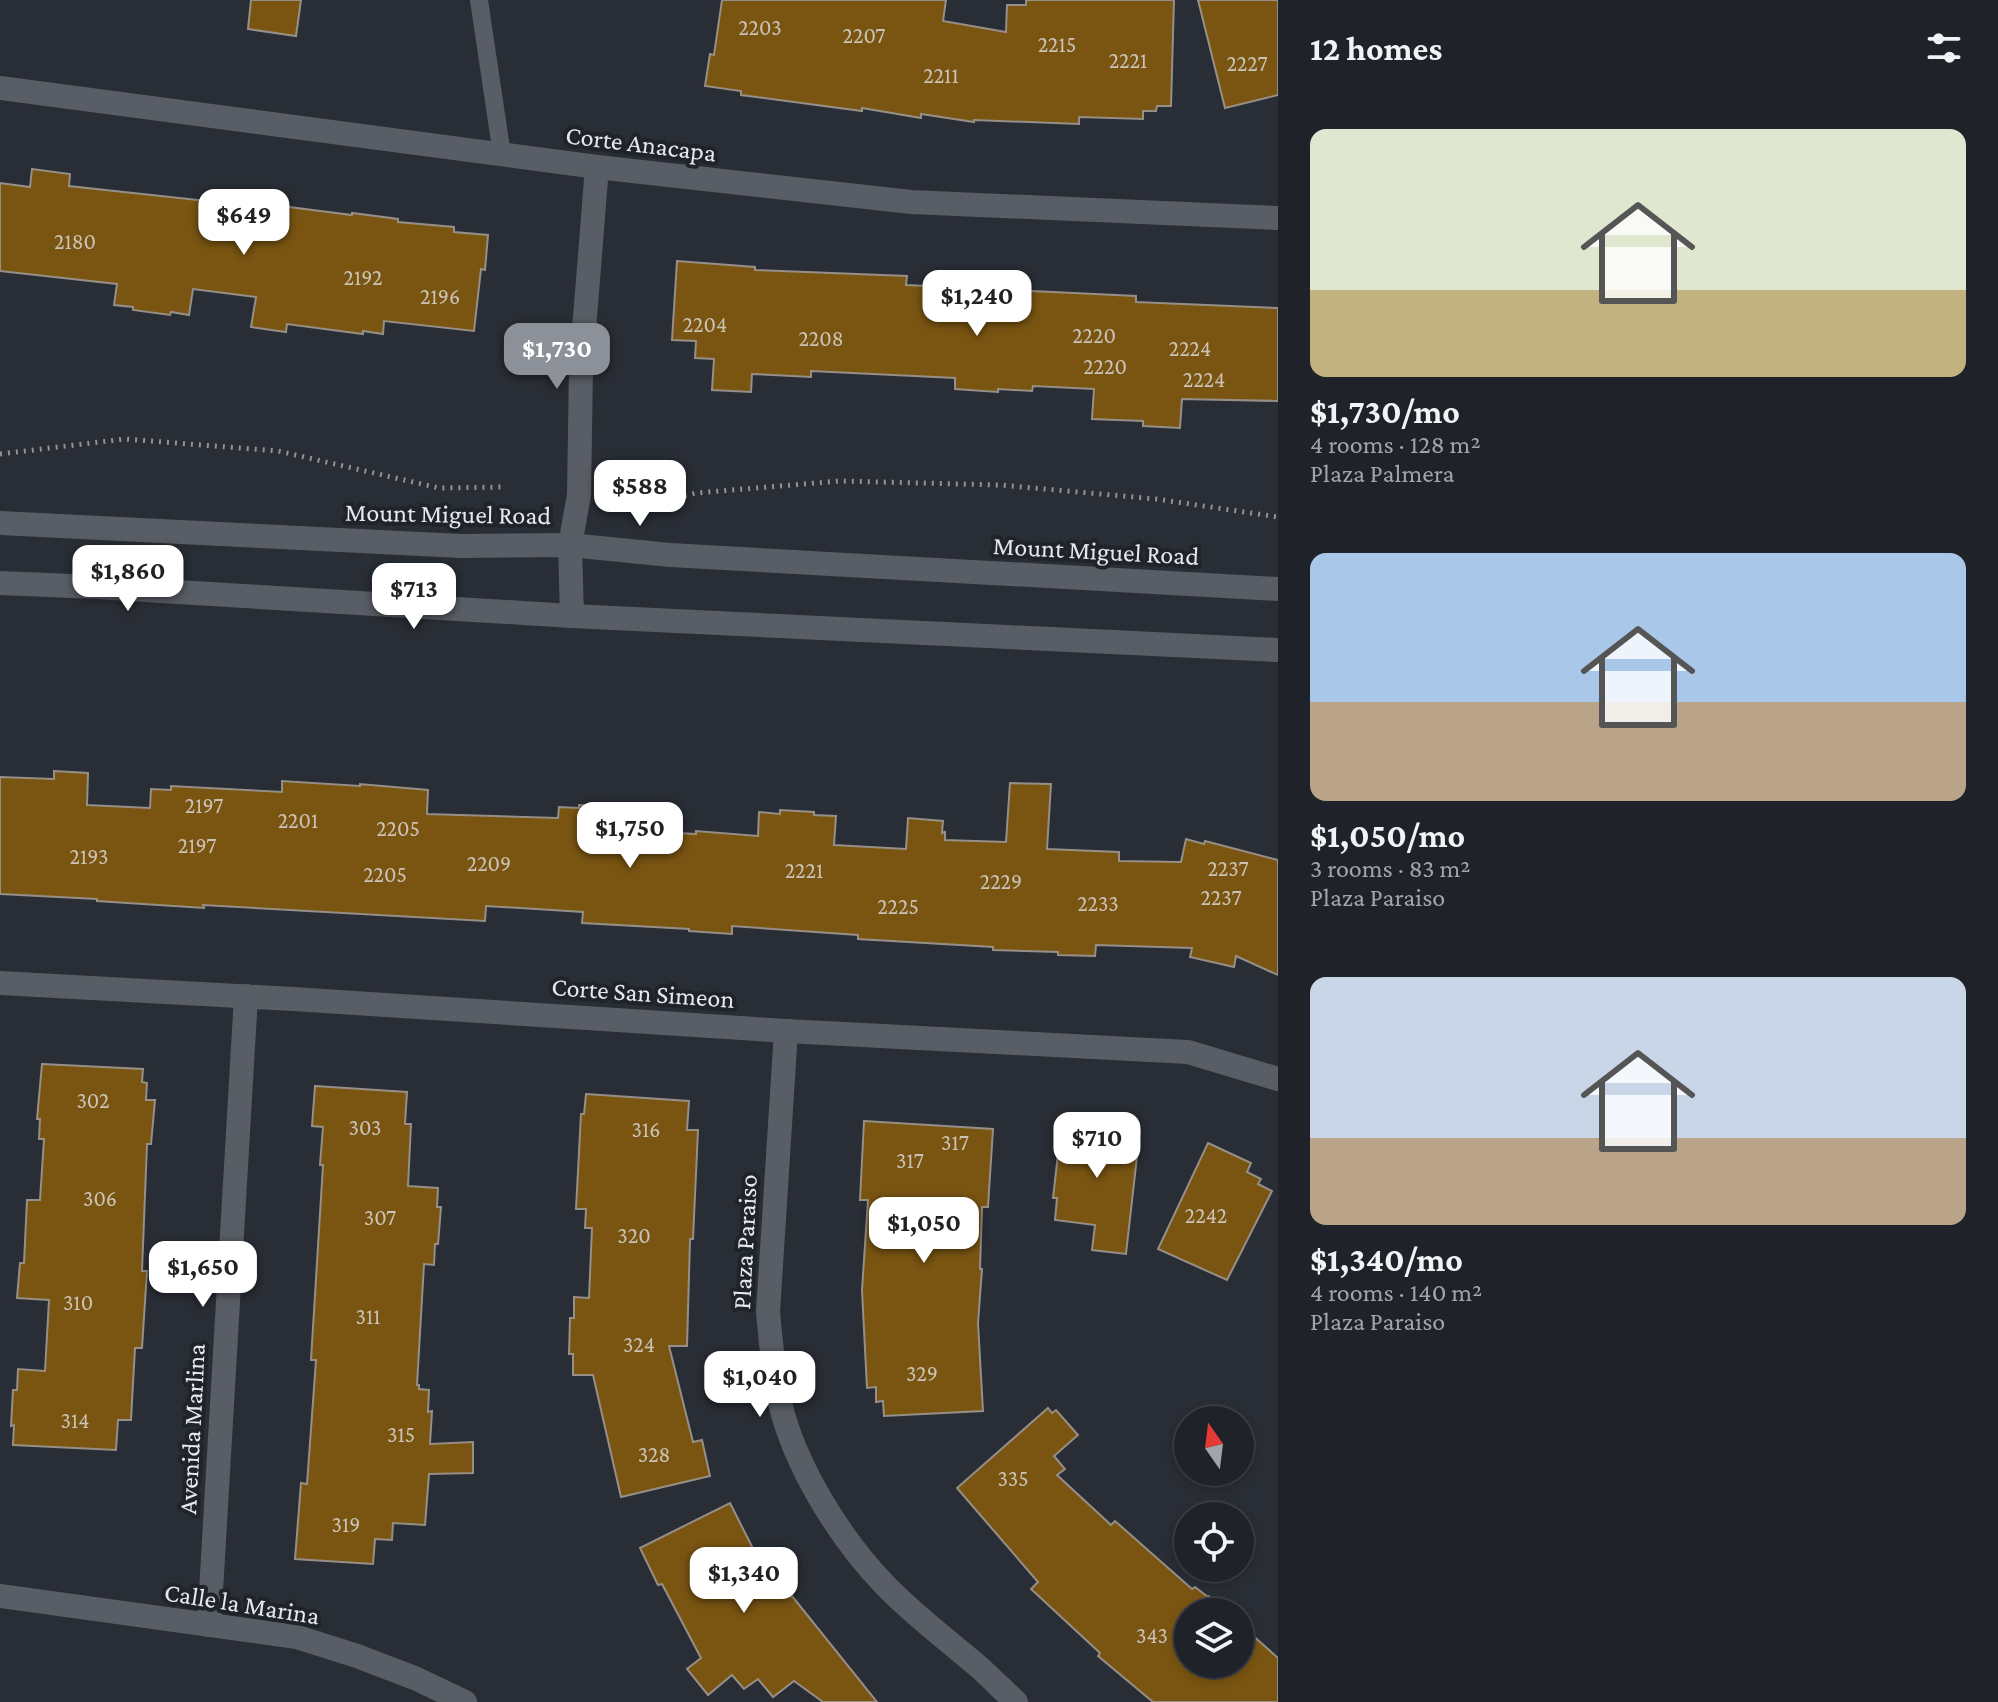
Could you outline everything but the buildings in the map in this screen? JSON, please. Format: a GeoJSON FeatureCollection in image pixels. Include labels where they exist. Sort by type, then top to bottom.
{"type":"FeatureCollection","features":[{"type":"Feature","properties":{"kind":"street","name":"Corte Anacapa"},"geometry":{"type":"LineString","coordinates":[[0,88],[597,167],[911,202],[1278,218]]}},
{"type":"Feature","properties":{"kind":"street"},"geometry":{"type":"LineString","coordinates":[[572,616],[570,545],[579,495],[581,367],[597,167]]}},
{"type":"Feature","properties":{"kind":"street","name":"Mount Miguel Road"},"geometry":{"type":"LineString","coordinates":[[0,523],[461,546],[570,545],[670,555],[1278,589]]}},
{"type":"Feature","properties":{"kind":"street"},"geometry":{"type":"LineString","coordinates":[[0,583],[572,616],[1278,650]]}},
{"type":"Feature","properties":{"kind":"street","name":"Corte San Simeon"},"geometry":{"type":"LineString","coordinates":[[0,983],[1188,1052],[1278,1079]]}},
{"type":"Feature","properties":{"kind":"street","name":"Avenida Marlina"},"geometry":{"type":"LineString","coordinates":[[209,1625],[246,996]]}},
{"type":"Feature","properties":{"kind":"street","name":"Plaza Paraiso"},"geometry":{"type":"LineString","coordinates":[[786,1031],[768,1312],[781,1405],[812,1483],[857,1554],[931,1629],[979,1667],[1016,1702]]}},
{"type":"Feature","properties":{"kind":"street","name":"Calle la Marina"},"geometry":{"type":"LineString","coordinates":[[0,1596],[297,1637],[417,1679],[465,1702]]}},
{"type":"Feature","properties":{"kind":"lane"},"geometry":{"type":"LineString","coordinates":[[479,0],[502,155]]}},
{"type":"Feature","properties":{"kind":"path"},"geometry":{"type":"LineString","coordinates":[[0,454],[125,439],[278,451],[439,488],[505,487]]}},
{"type":"Feature","properties":{"kind":"path"},"geometry":{"type":"LineString","coordinates":[[638,507],[696,493],[840,481],[1000,485],[1156,499],[1278,517]]}}]}
